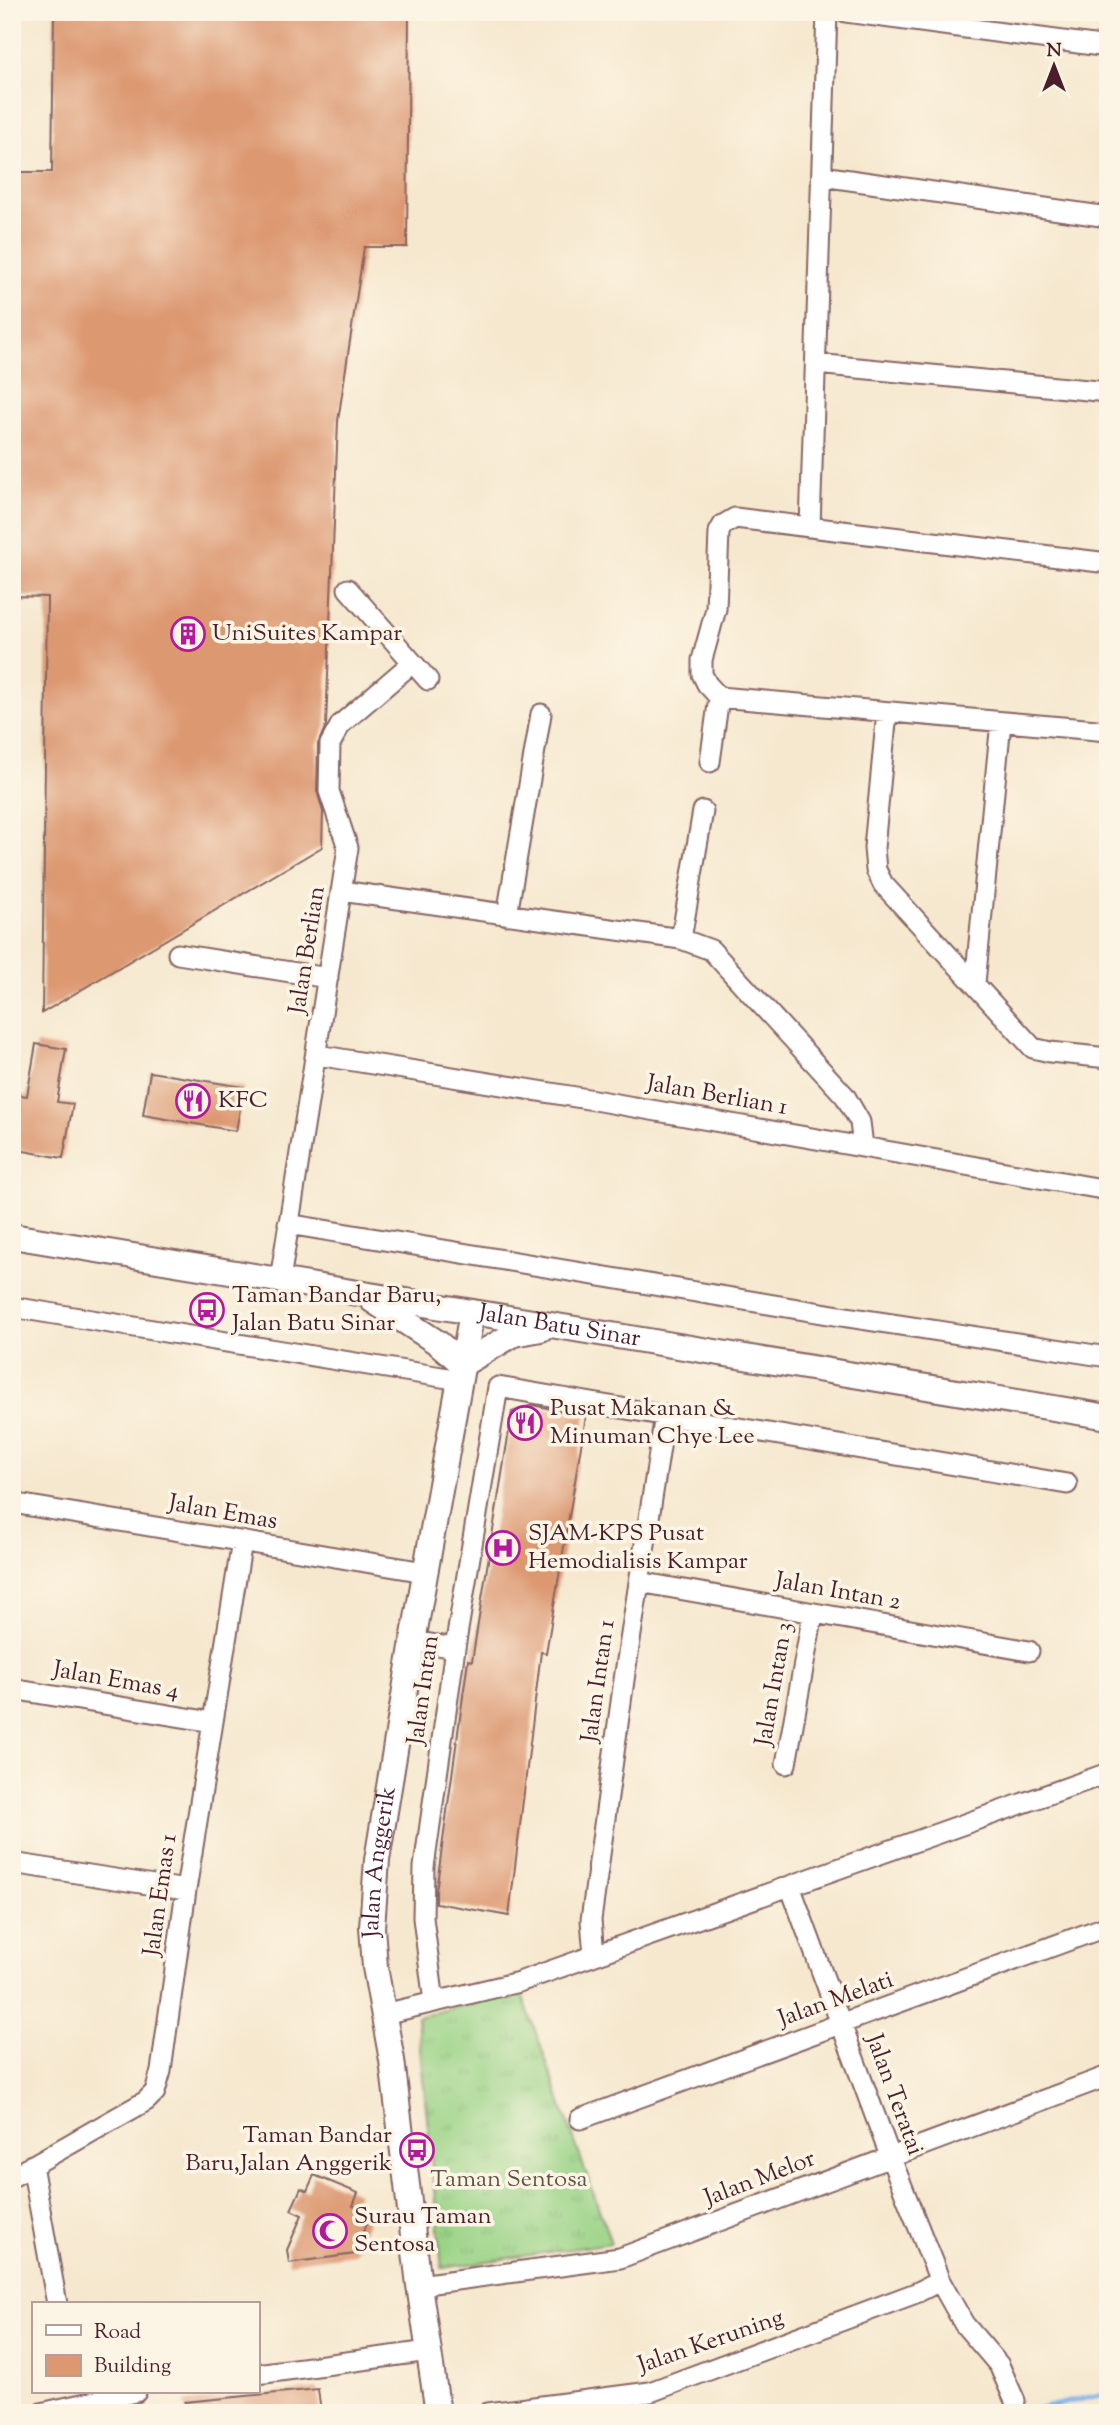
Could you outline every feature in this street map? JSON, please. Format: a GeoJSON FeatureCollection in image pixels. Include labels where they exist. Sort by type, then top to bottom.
{"type":"FeatureCollection","features":[{"type":"Feature","properties":{"kind":"street"},"geometry":{"type":"LineString","coordinates":[[810,527],[828,12]]}},
{"type":"Feature","properties":{"kind":"street"},"geometry":{"type":"LineString","coordinates":[[846,12],[1108,47]]}},
{"type":"Feature","properties":{"kind":"street"},"geometry":{"type":"LineString","coordinates":[[822,176],[1108,217]]}},
{"type":"Feature","properties":{"kind":"street"},"geometry":{"type":"LineString","coordinates":[[816,364],[1108,392]]}},
{"type":"Feature","properties":{"kind":"street"},"geometry":{"type":"LineString","coordinates":[[1108,563],[735,518],[723,525],[719,532],[716,609],[702,660],[702,674],[706,684],[719,696],[1108,731]]}},
{"type":"Feature","properties":{"kind":"street"},"geometry":{"type":"LineString","coordinates":[[348,589],[428,680]]}},
{"type":"Feature","properties":{"kind":"street","name":"Jalan Berlian"},"geometry":{"type":"LineString","coordinates":[[280,1280],[348,848],[328,791],[330,744],[341,724],[412,663]]}},
{"type":"Feature","properties":{"kind":"street"},"geometry":{"type":"LineString","coordinates":[[710,762],[719,696]]}},
{"type":"Feature","properties":{"kind":"street"},"geometry":{"type":"LineString","coordinates":[[887,712],[874,848],[876,870],[883,884],[1033,1048],[1108,1058]]}},
{"type":"Feature","properties":{"kind":"street"},"geometry":{"type":"LineString","coordinates":[[507,915],[541,714]]}},
{"type":"Feature","properties":{"kind":"street"},"geometry":{"type":"LineString","coordinates":[[975,983],[1001,722]]}},
{"type":"Feature","properties":{"kind":"street"},"geometry":{"type":"LineString","coordinates":[[681,939],[703,811]]}},
{"type":"Feature","properties":{"kind":"street"},"geometry":{"type":"LineString","coordinates":[[341,891],[681,939],[711,950],[845,1096],[860,1122],[863,1146]]}},
{"type":"Feature","properties":{"kind":"street"},"geometry":{"type":"LineString","coordinates":[[178,954],[328,978]]}},
{"type":"Feature","properties":{"kind":"street","name":"Jalan Berlian 1"},"geometry":{"type":"LineString","coordinates":[[317,1055],[1108,1189]]}},
{"type":"Feature","properties":{"kind":"street"},"geometry":{"type":"LineString","coordinates":[[288,1224],[834,1315],[1108,1357]]}},
{"type":"Feature","properties":{"kind":"street","name":"Jalan Batu Sinar"},"geometry":{"type":"LineString","coordinates":[[12,1236],[1108,1417]]}},
{"type":"Feature","properties":{"kind":"street"},"geometry":{"type":"LineString","coordinates":[[363,1294],[438,1343],[461,1372]]}},
{"type":"Feature","properties":{"kind":"street"},"geometry":{"type":"LineString","coordinates":[[12,1307],[461,1372],[514,1334],[555,1326]]}},
{"type":"Feature","properties":{"kind":"street","name":"Jalan Anggerik"},"geometry":{"type":"LineString","coordinates":[[438,2413],[419,2285],[393,2060],[374,1968],[372,1927],[377,1860],[472,1312]]}},
{"type":"Feature","properties":{"kind":"street","name":"Jalan Intan"},"geometry":{"type":"LineString","coordinates":[[435,2002],[424,1918],[424,1867],[454,1648],[498,1387],[665,1415]]}},
{"type":"Feature","properties":{"kind":"street"},"geometry":{"type":"LineString","coordinates":[[665,1415],[1067,1484]]}},
{"type":"Feature","properties":{"kind":"street","name":"Jalan Intan 1"},"geometry":{"type":"LineString","coordinates":[[594,1955],[591,1920],[665,1415]]}},
{"type":"Feature","properties":{"kind":"street","name":"Jalan Emas"},"geometry":{"type":"LineString","coordinates":[[12,1503],[425,1572]]}},
{"type":"Feature","properties":{"kind":"street","name":"Jalan Emas 1"},"geometry":{"type":"LineString","coordinates":[[12,2177],[146,2101],[155,2092],[161,2071],[186,1890],[242,1541]]}},
{"type":"Feature","properties":{"kind":"street","name":"Jalan Intan 2"},"geometry":{"type":"LineString","coordinates":[[639,1582],[1029,1651]]}},
{"type":"Feature","properties":{"kind":"street","name":"Jalan Intan 3"},"geometry":{"type":"LineString","coordinates":[[786,1764],[813,1613]]}},
{"type":"Feature","properties":{"kind":"street"},"geometry":{"type":"LineString","coordinates":[[413,1641],[454,1648]]}},
{"type":"Feature","properties":{"kind":"street","name":"Jalan Emas 4"},"geometry":{"type":"LineString","coordinates":[[12,1689],[212,1722]]}},
{"type":"Feature","properties":{"kind":"street"},"geometry":{"type":"LineString","coordinates":[[384,2014],[519,1982],[1108,1773]]}},
{"type":"Feature","properties":{"kind":"street"},"geometry":{"type":"LineString","coordinates":[[12,1863],[186,1890]]}},
{"type":"Feature","properties":{"kind":"street","name":"Jalan Teratai"},"geometry":{"type":"LineString","coordinates":[[790,1886],[890,2156],[940,2281],[964,2324],[999,2365],[1015,2401]]}},
{"type":"Feature","properties":{"kind":"street","name":"Jalan Melati"},"geometry":{"type":"LineString","coordinates":[[580,2119],[1108,1926]]}},
{"type":"Feature","properties":{"kind":"street","name":"Jalan Melor"},"geometry":{"type":"LineString","coordinates":[[419,2285],[620,2258],[1108,2076]]}},
{"type":"Feature","properties":{"kind":"street"},"geometry":{"type":"LineString","coordinates":[[32,2165],[57,2302]]}},
{"type":"Feature","properties":{"kind":"street","name":"Jalan Keruning"},"geometry":{"type":"LineString","coordinates":[[488,2413],[649,2392],[916,2294],[940,2281]]}},
{"type":"Feature","properties":{"kind":"street"},"geometry":{"type":"LineString","coordinates":[[259,2374],[429,2351]]}},
{"type":"Feature","properties":{"kind":"street"},"geometry":{"type":"LineString","coordinates":[[41,2413],[75,2398],[116,2394]]}},
{"type":"Feature","properties":{"kind":"green space","name":"Taman Sentosa"},"geometry":{"type":"Polygon","coordinates":[[[521,1991],[611,2243],[442,2268],[417,2017],[521,1991]]]}},
{"type":"Feature","properties":{"kind":"building","name":"UniSuites Kampar"},"geometry":{"type":"Polygon","coordinates":[[[54,12],[409,12],[407,247],[364,247],[338,421],[326,725],[318,744],[317,791],[323,812],[322,847],[42,1013],[47,597],[12,596],[12,172],[52,172],[54,12]]]}},
{"type":"Feature","properties":{"kind":"building"},"geometry":{"type":"Polygon","coordinates":[[[36,1044],[66,1049],[57,1102],[73,1104],[63,1158],[12,1149],[12,1094],[27,1096],[36,1044]]]}},
{"type":"Feature","properties":{"kind":"building","name":"KFC"},"geometry":{"type":"Polygon","coordinates":[[[150,1072],[244,1087],[236,1131],[143,1115],[150,1072]]]}},
{"type":"Feature","properties":{"kind":"building"},"geometry":{"type":"Polygon","coordinates":[[[532,1405],[586,1416],[546,1653],[541,1652],[509,1916],[436,1903],[436,1891],[468,1660],[472,1661],[512,1412],[532,1405]]]}},
{"type":"Feature","properties":{"kind":"building","name":"Surau Taman Sentosa"},"geometry":{"type":"Polygon","coordinates":[[[314,2175],[358,2193],[353,2206],[371,2213],[355,2254],[289,2263],[287,2250],[302,2215],[291,2210],[301,2188],[307,2191],[314,2175]]]}},
{"type":"Feature","properties":{"kind":"building"},"geometry":{"type":"Polygon","coordinates":[[[318,2389],[321,2413],[186,2413],[185,2402],[318,2389]]]}},
{"type":"Feature","properties":{"kind":"waterway"},"geometry":{"type":"LineString","coordinates":[[1022,2413],[1108,2393]]}},
{"type":"Feature","properties":{"kind":"place","name":"UniSuites Kampar"},"geometry":{"type":"Point","coordinates":[188,634]}},
{"type":"Feature","properties":{"kind":"place","name":"KFC"},"geometry":{"type":"Point","coordinates":[193,1101]}},
{"type":"Feature","properties":{"kind":"place","name":"Taman Bandar Baru, Jalan Batu Sinar"},"geometry":{"type":"Point","coordinates":[207,1310]}},
{"type":"Feature","properties":{"kind":"place","name":"Pusat Makanan & Minuman Chye Lee"},"geometry":{"type":"Point","coordinates":[525,1423]}},
{"type":"Feature","properties":{"kind":"place","name":"SJAM-KPS Pusat Hemodialisis Kampar"},"geometry":{"type":"Point","coordinates":[503,1548]}},
{"type":"Feature","properties":{"kind":"place","name":"Taman Bandar Baru,Jalan Anggerik"},"geometry":{"type":"Point","coordinates":[417,2150]}},
{"type":"Feature","properties":{"kind":"place","name":"Surau Taman Sentosa"},"geometry":{"type":"Point","coordinates":[330,2231]}}]}
